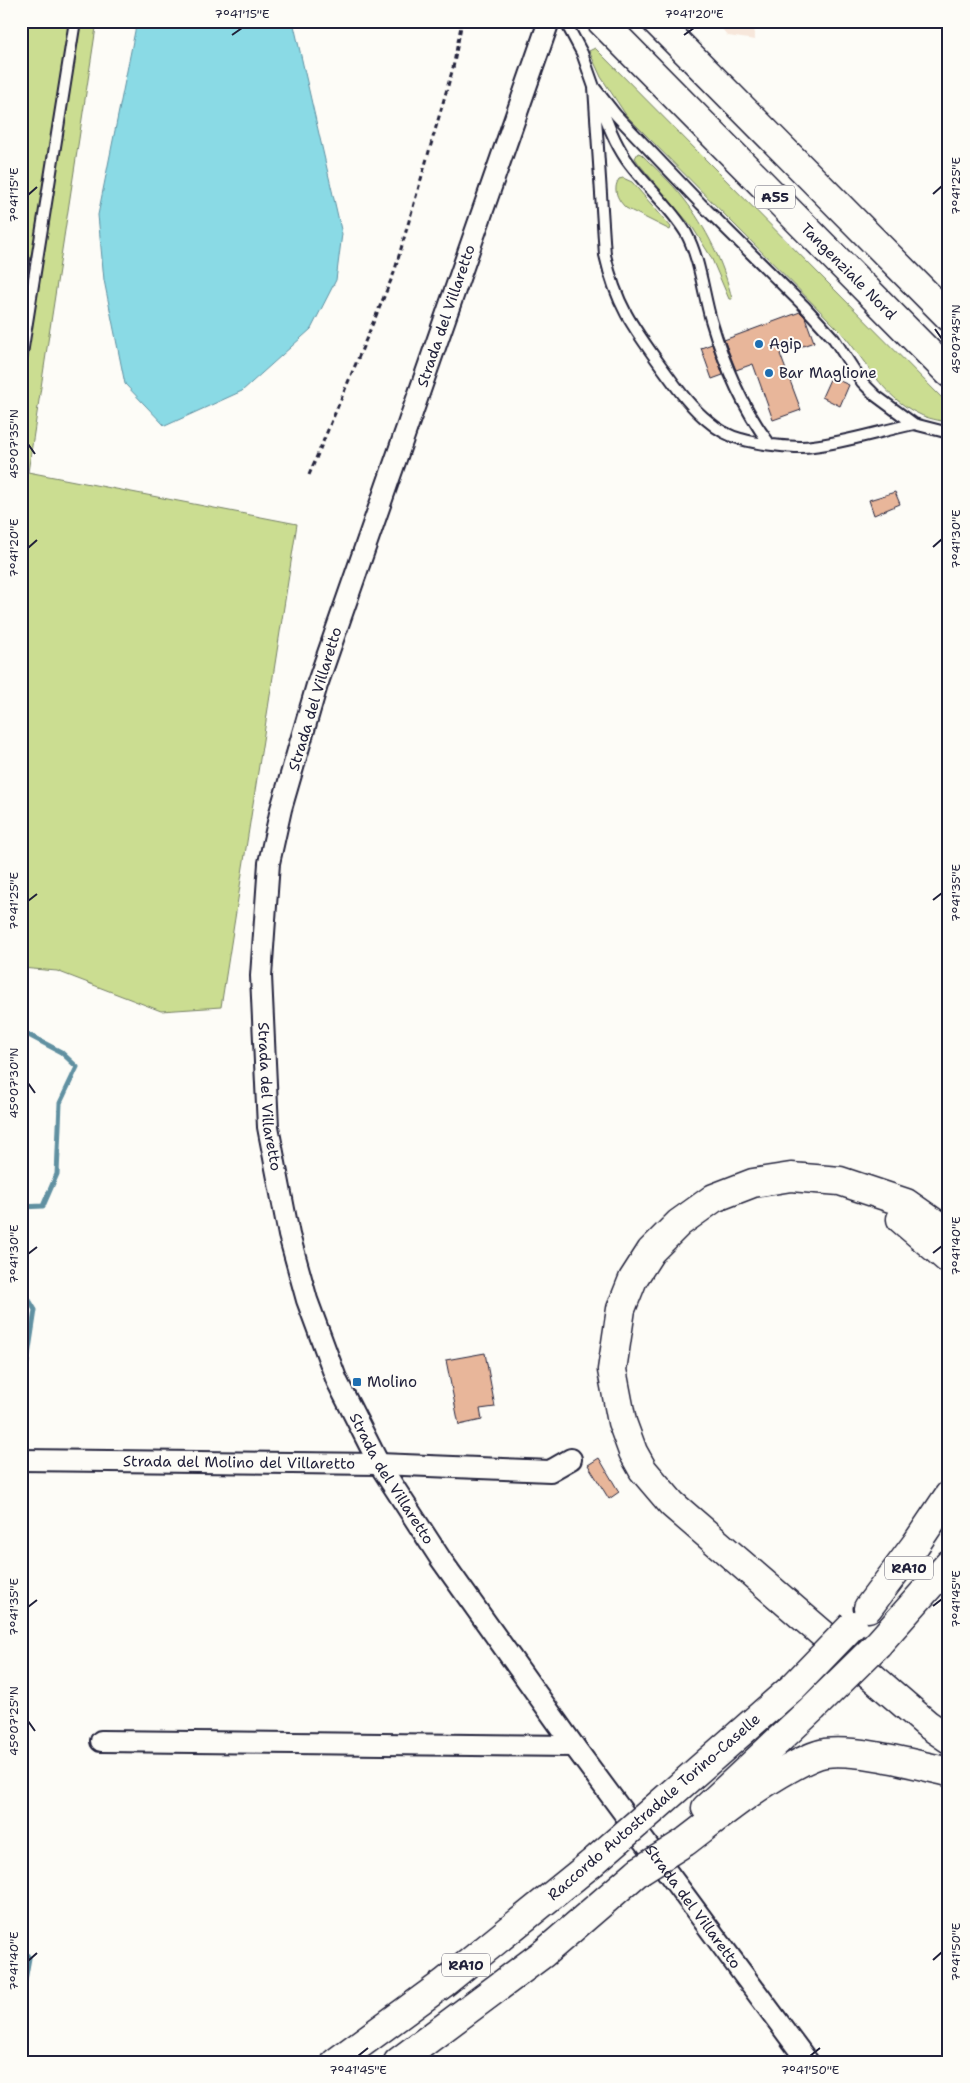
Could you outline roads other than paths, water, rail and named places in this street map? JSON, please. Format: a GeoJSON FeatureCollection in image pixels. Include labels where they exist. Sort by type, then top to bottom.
{"type":"FeatureCollection","features":[{"type":"Feature","properties":{"kind":"highway","name":"Tangenziale Nord"},"geometry":{"type":"LineString","coordinates":[[601,21],[949,372]]}},
{"type":"Feature","properties":{"kind":"highway","name":"A55"},"geometry":{"type":"LineString","coordinates":[[656,21],[949,317]]}},
{"type":"Feature","properties":{"kind":"highway"},"geometry":{"type":"LineString","coordinates":[[949,1233],[906,1202],[840,1181],[791,1177],[753,1183],[714,1198],[679,1223],[651,1251],[633,1279],[621,1309],[612,1370],[622,1422],[633,1452],[643,1470],[672,1504],[920,1718],[949,1739]]}},
{"type":"Feature","properties":{"kind":"highway"},"geometry":{"type":"LineString","coordinates":[[818,1180],[886,1208],[909,1224],[949,1260]]}},
{"type":"Feature","properties":{"kind":"highway"},"geometry":{"type":"LineString","coordinates":[[861,1616],[916,1544],[949,1495]]}},
{"type":"Feature","properties":{"kind":"highway","name":"Raccordo Autostradale Torino-Caselle"},"geometry":{"type":"LineString","coordinates":[[336,2062],[444,1983],[654,1810],[793,1687],[949,1527]]}},
{"type":"Feature","properties":{"kind":"highway","name":"Raccordo Autostradale Torino-Caselle"},"geometry":{"type":"LineString","coordinates":[[398,2062],[544,1954],[639,1871],[681,1839],[724,1790],[813,1708],[878,1644],[949,1564]]}},
{"type":"Feature","properties":{"kind":"highway"},"geometry":{"type":"LineString","coordinates":[[681,1839],[763,1783],[805,1760],[823,1753],[842,1752],[905,1762],[949,1772]]}},
{"type":"Feature","properties":{"kind":"street","name":"Strada del Villaretto"},"geometry":{"type":"LineString","coordinates":[[549,21],[317,685],[281,809],[269,863],[261,976],[269,1136],[288,1235],[307,1300],[338,1381],[379,1464],[440,1558],[574,1746],[808,2062]]}},
{"type":"Feature","properties":{"kind":"street","name":"Strada del Molino del Villaretto"},"geometry":{"type":"LineString","coordinates":[[21,1460],[379,1464],[550,1471],[572,1459]]}},
{"type":"Feature","properties":{"kind":"street"},"geometry":{"type":"LineString","coordinates":[[101,1742],[574,1746]]}},
{"type":"Feature","properties":{"kind":"lane"},"geometry":{"type":"LineString","coordinates":[[21,360],[74,21]]}},
{"type":"Feature","properties":{"kind":"lane"},"geometry":{"type":"LineString","coordinates":[[565,21],[582,54],[613,136],[626,159],[686,233],[693,250],[712,322],[734,382],[756,426],[769,443]]}},
{"type":"Feature","properties":{"kind":"lane"},"geometry":{"type":"LineString","coordinates":[[594,87],[641,143],[828,333],[862,382],[876,396],[914,424],[949,433]]}},
{"type":"Feature","properties":{"kind":"lane"},"geometry":{"type":"LineString","coordinates":[[594,87],[605,255],[611,282],[620,304],[633,327],[694,409],[708,422],[743,440],[812,447],[914,424]]}},
{"type":"Feature","properties":{"kind":"water"},"geometry":{"type":"Polygon","coordinates":[[[137,21],[293,21],[342,234],[336,280],[311,329],[242,391],[165,426],[125,384],[104,280],[98,215],[137,21]]]}},
{"type":"Feature","properties":{"kind":"waterway"},"geometry":{"type":"LineString","coordinates":[[21,1031],[61,1052],[77,1067],[60,1103],[57,1174],[43,1206],[21,1207]]}},
{"type":"Feature","properties":{"kind":"waterway"},"geometry":{"type":"LineString","coordinates":[[21,1287],[35,1310],[21,1401]]}},
{"type":"Feature","properties":{"kind":"waterway"},"geometry":{"type":"LineString","coordinates":[[21,1947],[29,1958],[21,2002]]}},
{"type":"Feature","properties":{"kind":"place","name":"Agip"},"geometry":{"type":"Point","coordinates":[759,344]}},
{"type":"Feature","properties":{"kind":"place","name":"Bar Maglione"},"geometry":{"type":"Point","coordinates":[769,373]}},
{"type":"Feature","properties":{"kind":"place","name":"Molino"},"geometry":{"type":"Point","coordinates":[357,1382]}}]}
